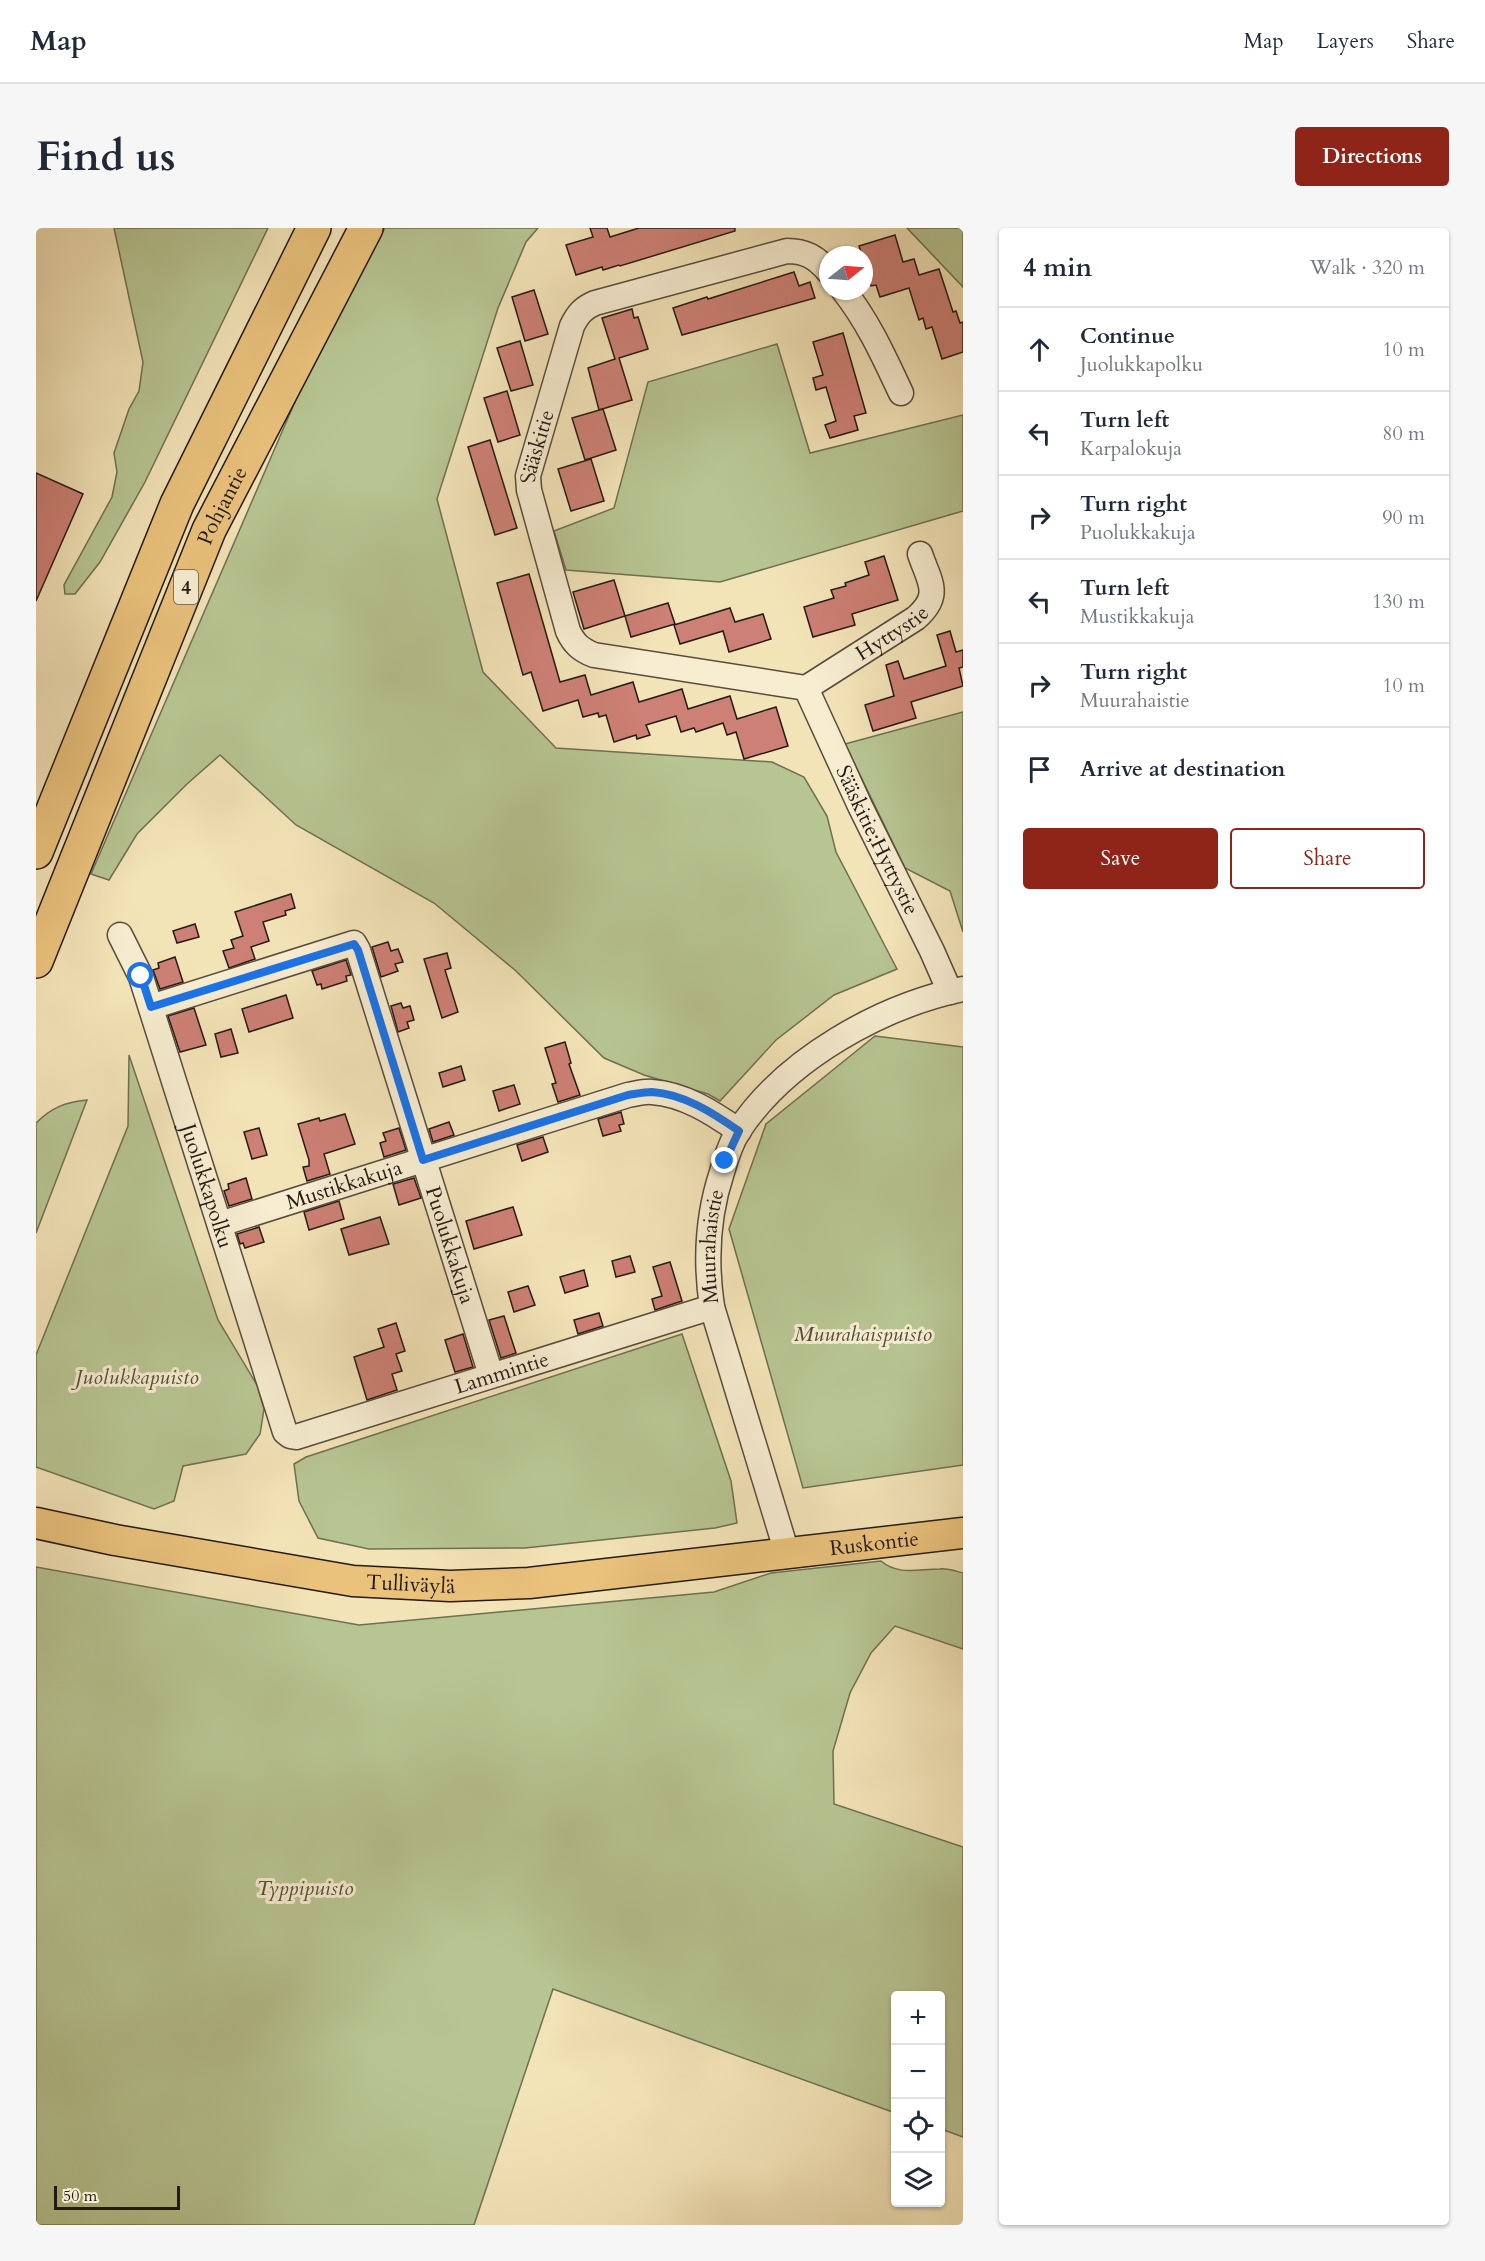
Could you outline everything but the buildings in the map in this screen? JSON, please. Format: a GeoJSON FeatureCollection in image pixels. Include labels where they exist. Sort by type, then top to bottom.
{"type":"FeatureCollection","features":[{"type":"Feature","properties":{"kind":"highway","name":"Pohjantie"},"geometry":{"type":"LineString","coordinates":[[36,852],[177,504],[314,228]]}},
{"type":"Feature","properties":{"kind":"highway","name":"Pohjantie"},"geometry":{"type":"LineString","coordinates":[[36,960],[209,530],[366,228]]}},
{"type":"Feature","properties":{"kind":"main road","name":"Tulliväylä"},"geometry":{"type":"LineString","coordinates":[[36,1523],[115,1540],[353,1581],[450,1586],[529,1583],[787,1553]]}},
{"type":"Feature","properties":{"kind":"main road","name":"Ruskontie"},"geometry":{"type":"LineString","coordinates":[[787,1553],[963,1533]]}},
{"type":"Feature","properties":{"kind":"street","name":"Sääskitie"},"geometry":{"type":"LineString","coordinates":[[806,688],[594,655],[583,650],[573,642],[568,631],[529,490],[528,476],[572,326],[586,307],[787,251],[801,251],[819,263]]}},
{"type":"Feature","properties":{"kind":"street"},"geometry":{"type":"LineString","coordinates":[[851,300],[872,331],[901,393]]}},
{"type":"Feature","properties":{"kind":"street","name":"Hyttystie"},"geometry":{"type":"LineString","coordinates":[[806,688],[927,609],[932,599],[932,586],[920,554]]}},
{"type":"Feature","properties":{"kind":"street","name":"Sääskitie;Hyttystie"},"geometry":{"type":"LineString","coordinates":[[806,688],[860,806],[932,951],[956,990]]}},
{"type":"Feature","properties":{"kind":"street","name":"Juolukkapolku"},"geometry":{"type":"LineString","coordinates":[[120,935],[141,976],[285,1432],[290,1436]]}},
{"type":"Feature","properties":{"kind":"street","name":"Puolukkakuja"},"geometry":{"type":"LineString","coordinates":[[151,1007],[354,944],[358,950],[491,1375]]}},
{"type":"Feature","properties":{"kind":"street","name":"Muurahaistie"},"geometry":{"type":"LineString","coordinates":[[787,1553],[712,1307],[707,1276],[712,1209],[725,1161],[739,1131],[768,1095],[826,1047],[863,1026],[956,990]]}},
{"type":"Feature","properties":{"kind":"street","name":"Mustikkakuja"},"geometry":{"type":"LineString","coordinates":[[220,1224],[628,1095],[651,1092],[677,1097],[701,1106],[739,1131]]}},
{"type":"Feature","properties":{"kind":"street","name":"Lammintie"},"geometry":{"type":"LineString","coordinates":[[290,1436],[296,1437],[712,1307]]}},
{"type":"Feature","properties":{"kind":"green space"},"geometry":{"type":"Polygon","coordinates":[[[114,228],[268,228],[145,482],[100,562],[75,594],[65,594],[64,585],[112,497],[117,472],[114,453],[129,409],[139,391],[143,362],[114,228]]]}},
{"type":"Feature","properties":{"kind":"green space"},"geometry":{"type":"Polygon","coordinates":[[[385,228],[538,228],[526,242],[498,308],[437,499],[483,672],[556,748],[772,762],[804,777],[827,816],[836,852],[897,969],[834,995],[776,1040],[720,1101],[708,1094],[644,1075],[604,1058],[516,971],[434,903],[296,825],[220,755],[137,834],[109,880],[91,874],[313,360],[385,228]]]}},
{"type":"Feature","properties":{"kind":"green space"},"geometry":{"type":"Polygon","coordinates":[[[907,228],[963,228],[963,287],[907,228]]]}},
{"type":"Feature","properties":{"kind":"green space"},"geometry":{"type":"Polygon","coordinates":[[[777,344],[810,453],[963,415],[963,511],[720,582],[566,570],[554,531],[614,508],[648,382],[777,344]]]}},
{"type":"Feature","properties":{"kind":"green space"},"geometry":{"type":"Polygon","coordinates":[[[963,712],[963,932],[950,891],[905,868],[845,744],[963,712]]]}},
{"type":"Feature","properties":{"kind":"green space","name":"Muurahaispuisto"},"geometry":{"type":"Polygon","coordinates":[[[875,1036],[963,1047],[963,1465],[803,1488],[729,1229],[766,1124],[875,1036]]]}},
{"type":"Feature","properties":{"kind":"green space","name":"Juolukkapuisto"},"geometry":{"type":"Polygon","coordinates":[[[129,1055],[218,1320],[257,1385],[264,1409],[260,1434],[246,1454],[183,1466],[174,1501],[154,1509],[36,1467],[36,1355],[128,1126],[129,1055]]]}},
{"type":"Feature","properties":{"kind":"green space"},"geometry":{"type":"Polygon","coordinates":[[[87,1100],[36,1233],[36,1123],[47,1113],[59,1107],[87,1100]]]}},
{"type":"Feature","properties":{"kind":"green space"},"geometry":{"type":"Polygon","coordinates":[[[682,1334],[731,1481],[737,1523],[715,1528],[525,1548],[369,1549],[318,1538],[299,1501],[294,1464],[306,1457],[682,1334]]]}},
{"type":"Feature","properties":{"kind":"green space","name":"Typpipuisto"},"geometry":{"type":"Polygon","coordinates":[[[881,1561],[895,1569],[945,1569],[963,1573],[963,1649],[895,1626],[871,1653],[850,1693],[833,1751],[834,1804],[963,1847],[963,2137],[945,2130],[945,1991],[891,1991],[891,2112],[553,1989],[474,2225],[36,2225],[36,1567],[359,1625],[714,1592],[771,1573],[881,1561]]]}},
{"type":"Feature","properties":{"kind":"route"},"geometry":{"type":"LineString","coordinates":[[141,976],[151,1007],[354,944],[358,950],[423,1160],[628,1095],[651,1092],[677,1097],[701,1106],[739,1131],[725,1161]]}}]}
